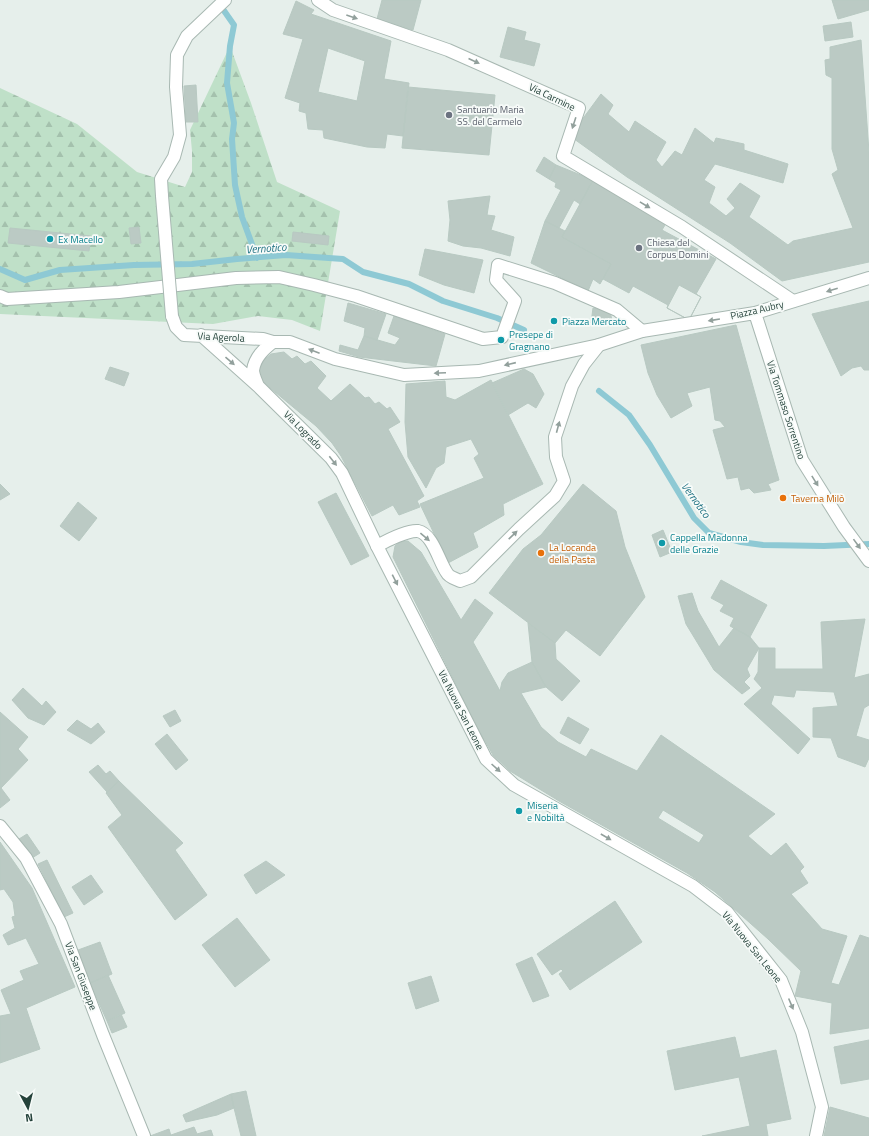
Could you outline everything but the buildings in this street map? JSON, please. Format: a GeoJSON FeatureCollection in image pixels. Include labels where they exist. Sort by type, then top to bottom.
{"type":"FeatureCollection","features":[{"type":"Feature","properties":{"kind":"street","name":"Via Agerola"},"geometry":{"type":"LineString","coordinates":[[224,0],[187,36],[177,55],[176,87],[180,135],[174,157],[161,179],[172,316],[176,327],[184,335],[263,339],[273,342],[290,342],[335,359],[404,375],[479,372],[599,345]]}},
{"type":"Feature","properties":{"kind":"street","name":"Via Carmine"},"geometry":{"type":"LineString","coordinates":[[318,0],[333,10],[448,50],[579,108],[563,156],[682,227],[793,301]]}},
{"type":"Feature","properties":{"kind":"street"},"geometry":{"type":"LineString","coordinates":[[0,296],[7,299],[119,292],[236,278],[279,277],[356,296],[483,339],[502,337],[515,301],[496,280],[498,265],[555,283],[617,310],[642,331]]}},
{"type":"Feature","properties":{"kind":"street","name":"Piazza Aubry"},"geometry":{"type":"LineString","coordinates":[[642,331],[755,313],[869,278]]}},
{"type":"Feature","properties":{"kind":"street","name":"Via Tommaso Sorrentino"},"geometry":{"type":"LineString","coordinates":[[755,313],[802,460],[844,527],[869,561]]}},
{"type":"Feature","properties":{"kind":"street"},"geometry":{"type":"LineString","coordinates":[[377,546],[399,535],[417,531],[424,534],[431,542],[447,574],[460,581],[471,576],[518,529],[556,496],[564,481],[556,457],[555,437],[572,386],[584,364],[599,345],[642,331]]}},
{"type":"Feature","properties":{"kind":"street","name":"Via Logrado"},"geometry":{"type":"LineString","coordinates":[[201,335],[258,386],[331,458],[342,473],[377,546]]}},
{"type":"Feature","properties":{"kind":"street"},"geometry":{"type":"LineString","coordinates":[[258,386],[253,371],[258,357],[265,348],[273,342]]}},
{"type":"Feature","properties":{"kind":"street","name":"Via Nuova San Leone"},"geometry":{"type":"LineString","coordinates":[[377,546],[486,759],[514,785],[693,886],[727,912],[781,980],[802,1032],[822,1107],[816,1136]]}},
{"type":"Feature","properties":{"kind":"street","name":"Via San Giuseppe"},"geometry":{"type":"LineString","coordinates":[[0,826],[26,858],[61,924],[103,1035],[144,1136]]}},
{"type":"Feature","properties":{"kind":"green space"},"geometry":{"type":"Polygon","coordinates":[[[230,46],[251,103],[277,182],[340,211],[320,331],[292,320],[258,316],[213,324],[0,314],[0,88],[77,124],[137,172],[185,187],[192,172],[190,130],[230,46]]]}},
{"type":"Feature","properties":{"kind":"waterway"},"geometry":{"type":"LineString","coordinates":[[220,5],[234,25],[230,46],[227,83],[234,123],[232,139],[235,185],[242,217],[257,258]]}},
{"type":"Feature","properties":{"kind":"waterway","name":"Vernotico"},"geometry":{"type":"LineString","coordinates":[[0,269],[25,280],[60,270],[134,265],[192,264],[286,255],[343,259],[363,272],[409,284],[443,301],[497,318],[524,330]]}},
{"type":"Feature","properties":{"kind":"waterway","name":"Vernotico"},"geometry":{"type":"LineString","coordinates":[[599,391],[629,415],[650,445],[694,518],[709,533],[741,542],[763,545],[824,546],[869,544]]}},
{"type":"Feature","properties":{"kind":"place","name":"Santuario Maria SS. del Carmelo"},"geometry":{"type":"Point","coordinates":[449,115]}},
{"type":"Feature","properties":{"kind":"place","name":"Ex Macello"},"geometry":{"type":"Point","coordinates":[50,239]}},
{"type":"Feature","properties":{"kind":"place","name":"Chiesa del Corpus Domini"},"geometry":{"type":"Point","coordinates":[639,248]}},
{"type":"Feature","properties":{"kind":"place","name":"Piazza Mercato"},"geometry":{"type":"Point","coordinates":[554,321]}},
{"type":"Feature","properties":{"kind":"place","name":"Presepe di Gragnano"},"geometry":{"type":"Point","coordinates":[501,340]}},
{"type":"Feature","properties":{"kind":"place","name":"Taverna Milò"},"geometry":{"type":"Point","coordinates":[783,498]}},
{"type":"Feature","properties":{"kind":"place","name":"Cappella Madonna delle Grazie"},"geometry":{"type":"Point","coordinates":[662,543]}},
{"type":"Feature","properties":{"kind":"place","name":"La Locanda della Pasta"},"geometry":{"type":"Point","coordinates":[541,553]}},
{"type":"Feature","properties":{"kind":"place","name":"Miseria e Nobiltà"},"geometry":{"type":"Point","coordinates":[519,811]}}]}
